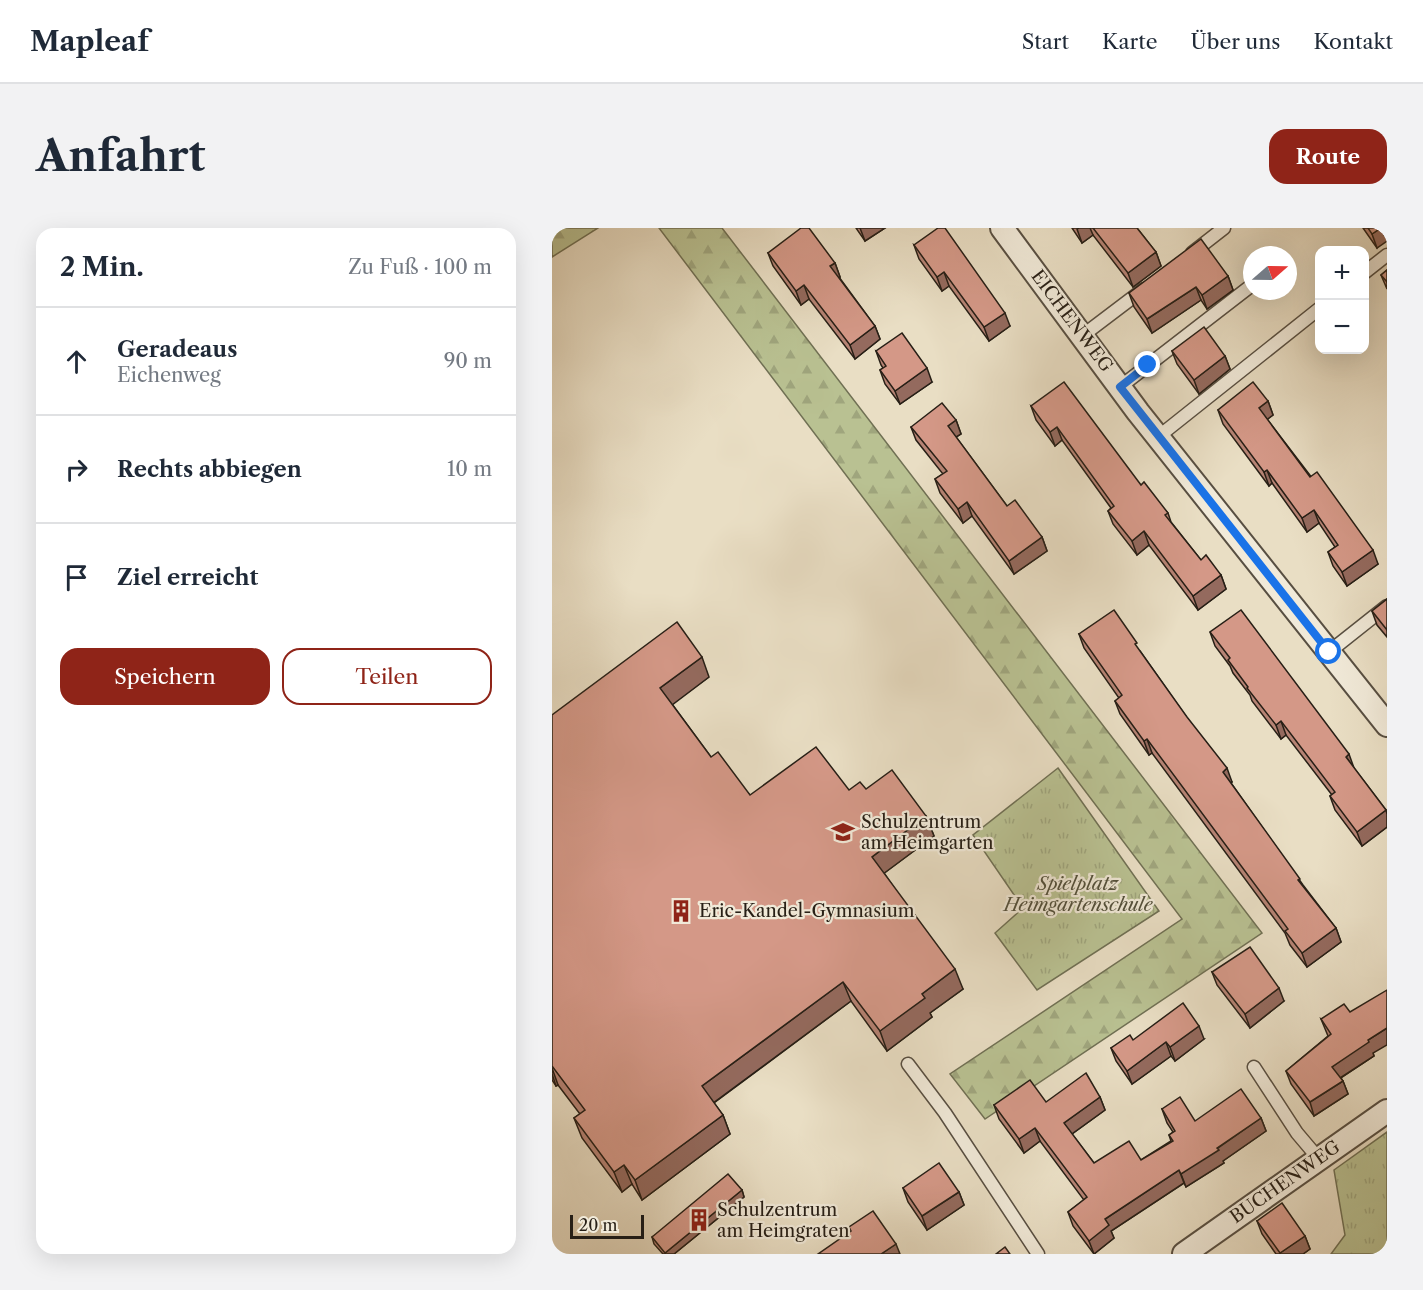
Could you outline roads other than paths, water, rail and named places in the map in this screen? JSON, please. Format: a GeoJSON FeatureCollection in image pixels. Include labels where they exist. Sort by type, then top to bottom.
{"type":"FeatureCollection","features":[{"type":"Feature","properties":{"kind":"street","name":"EICHENWEG"},"geometry":{"type":"LineString","coordinates":[[1002,228],[1158,437],[1387,725]]}},
{"type":"Feature","properties":{"kind":"street","name":"BUCHENWEG"},"geometry":{"type":"LineString","coordinates":[[1184,1254],[1387,1111]]}},
{"type":"Feature","properties":{"kind":"lane"},"geometry":{"type":"LineString","coordinates":[[1186,257],[1224,228]]}},
{"type":"Feature","properties":{"kind":"lane"},"geometry":{"type":"LineString","coordinates":[[1369,270],[1387,255]]}},
{"type":"Feature","properties":{"kind":"lane"},"geometry":{"type":"LineString","coordinates":[[1082,336],[1158,278]]}},
{"type":"Feature","properties":{"kind":"lane"},"geometry":{"type":"LineString","coordinates":[[1120,387],[1243,292]]}},
{"type":"Feature","properties":{"kind":"lane"},"geometry":{"type":"LineString","coordinates":[[1158,437],[1315,312]]}},
{"type":"Feature","properties":{"kind":"lane"},"geometry":{"type":"LineString","coordinates":[[1329,652],[1387,606]]}},
{"type":"Feature","properties":{"kind":"lane"},"geometry":{"type":"LineString","coordinates":[[908,1064],[945,1113],[1038,1254]]}},
{"type":"Feature","properties":{"kind":"lane"},"geometry":{"type":"LineString","coordinates":[[1254,1067],[1297,1132],[1319,1159]]}},
{"type":"Feature","properties":{"kind":"place","name":"Schulzentrum am Heimgarten"},"geometry":{"type":"Point","coordinates":[843,832]}},
{"type":"Feature","properties":{"kind":"place","name":"Eric-Kandel-Gymnasium"},"geometry":{"type":"Point","coordinates":[681,911]}},
{"type":"Feature","properties":{"kind":"place","name":"Schulzentrum am Heimgraten"},"geometry":{"type":"Point","coordinates":[699,1220]}},
{"type":"Feature","properties":{"kind":"park label","name":"Spielplatz Heimgartenschule"},"geometry":{"type":"Point","coordinates":[1078,894]}}]}
